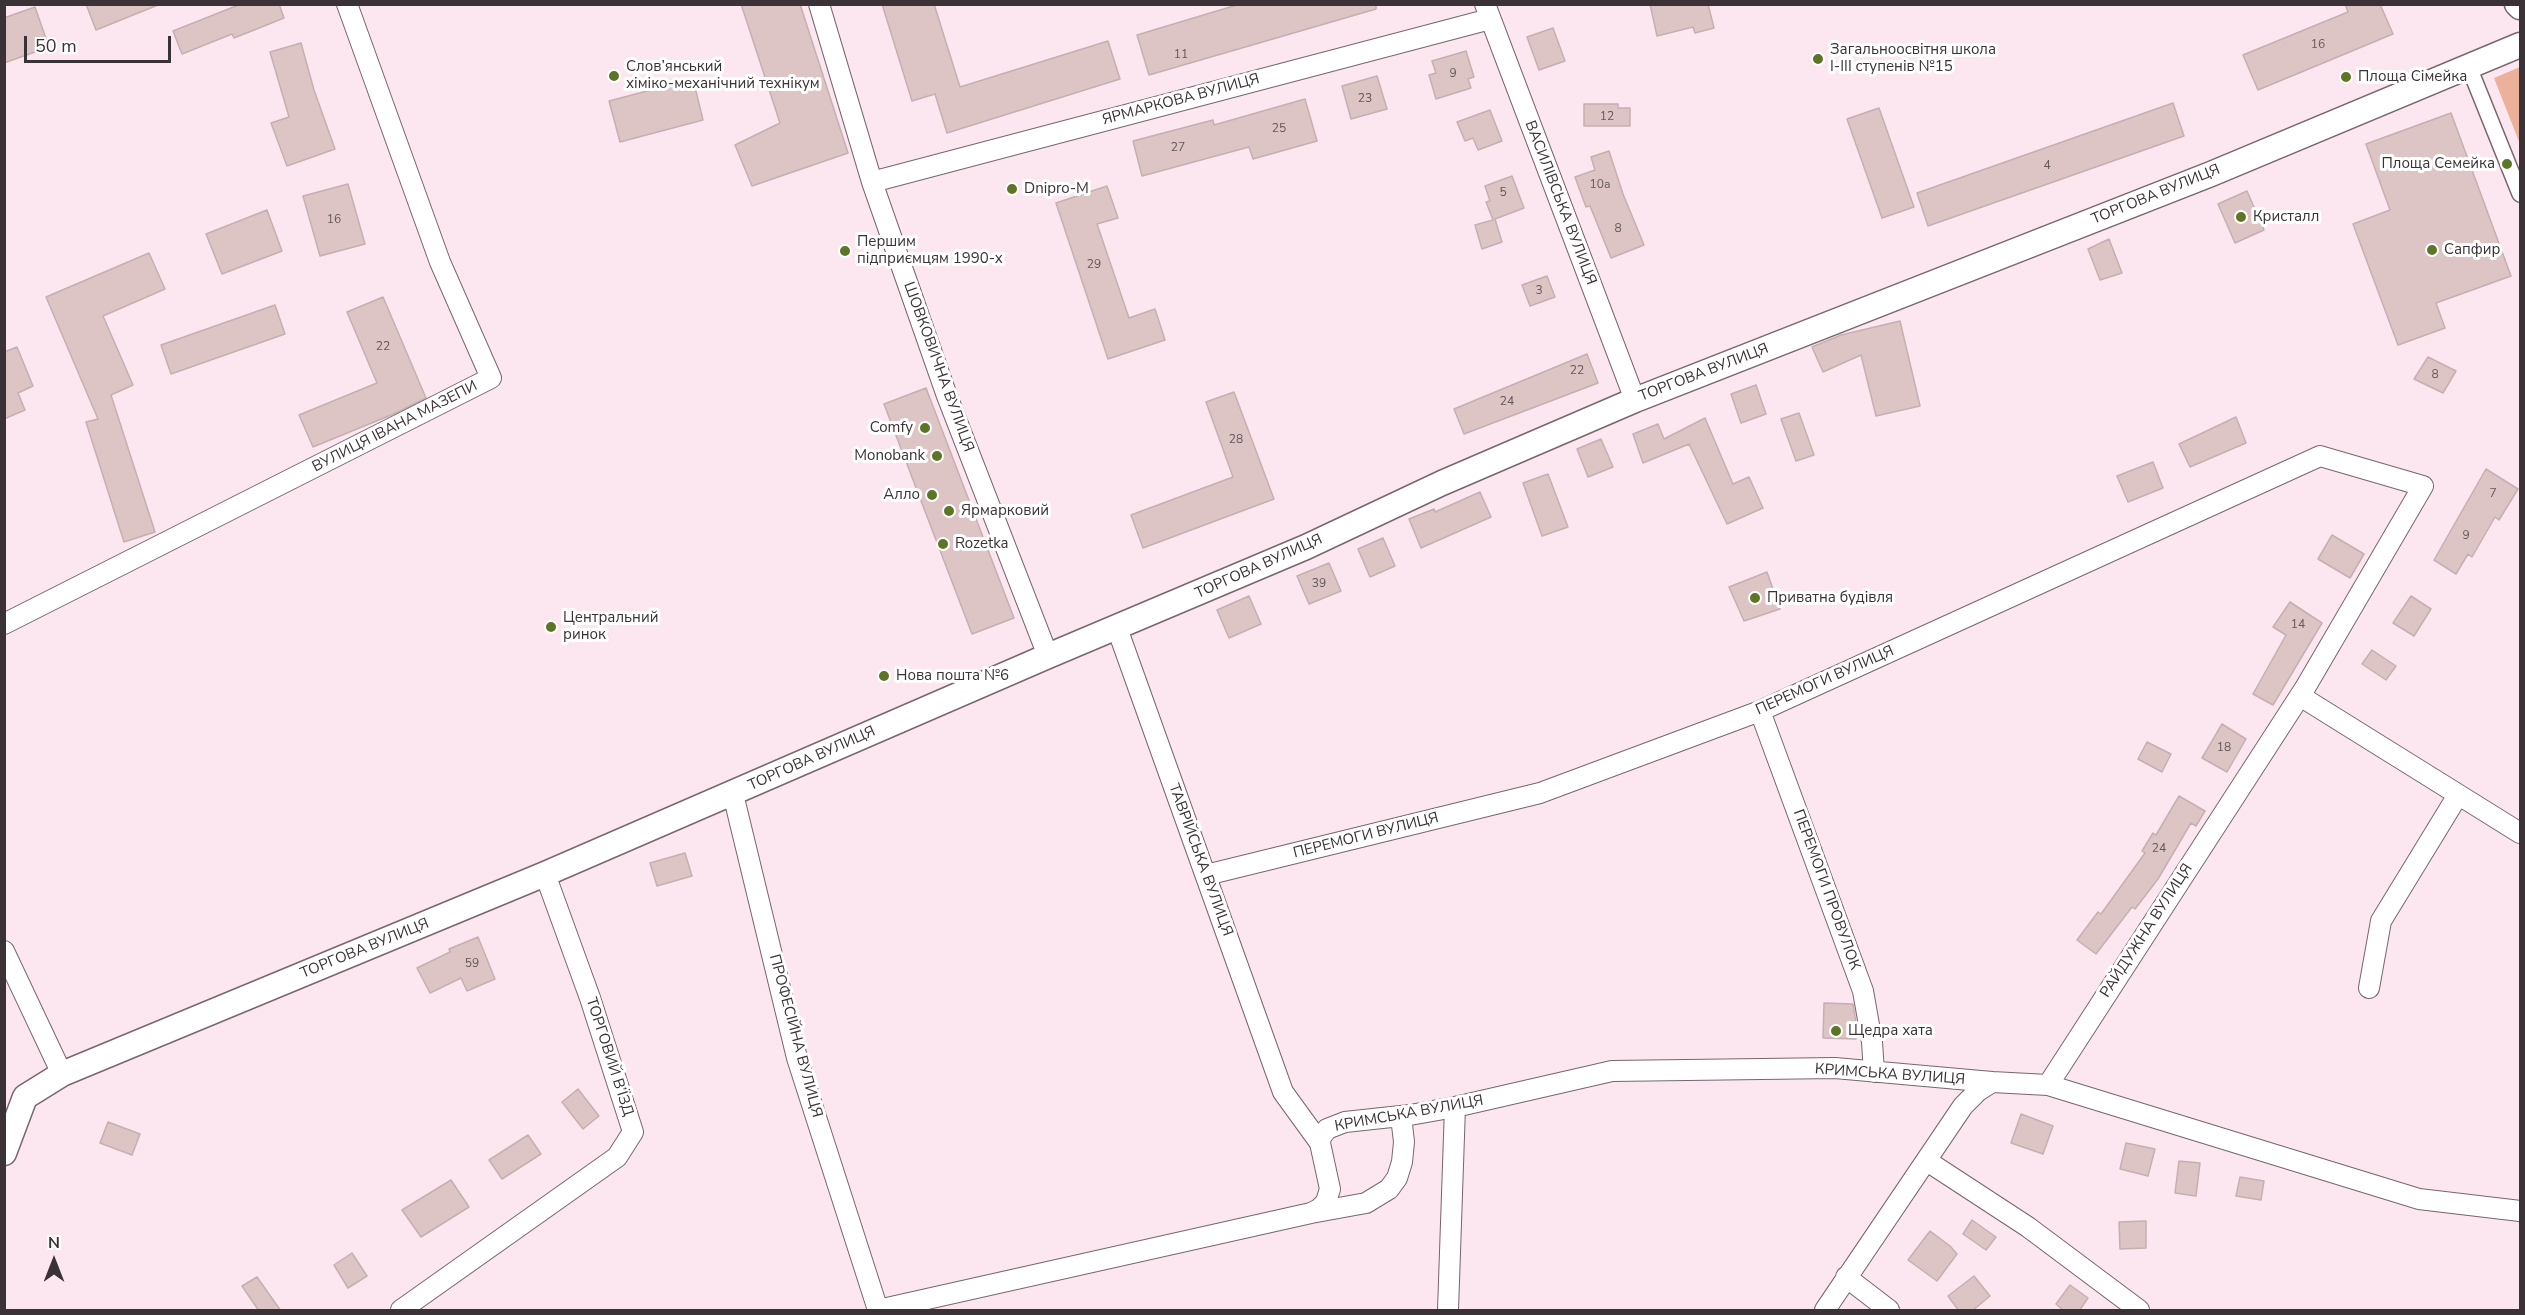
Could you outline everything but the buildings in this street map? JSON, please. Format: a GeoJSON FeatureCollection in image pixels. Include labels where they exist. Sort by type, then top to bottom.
{"type":"FeatureCollection","features":[{"type":"Feature","properties":{"kind":"street","name":"ВУЛИЦЯ ІВАНА МАЗЕПИ"},"geometry":{"type":"LineString","coordinates":[[4,624],[491,378],[440,262],[347,4]]}},
{"type":"Feature","properties":{"kind":"street","name":"ШОВКОВИЧНА ВУЛИЦЯ"},"geometry":{"type":"LineString","coordinates":[[819,4],[872,182],[947,396],[1048,656]]}},
{"type":"Feature","properties":{"kind":"street","name":"ЯРМАРКОВА ВУЛИЦЯ"},"geometry":{"type":"LineString","coordinates":[[872,182],[1488,12]]}},
{"type":"Feature","properties":{"kind":"street","name":"ВАСИЛІВСЬКА ВУЛИЦЯ"},"geometry":{"type":"LineString","coordinates":[[1488,12],[1635,400]]}},
{"type":"Feature","properties":{"kind":"street","name":"ТОРГОВА ВУЛИЦЯ"},"geometry":{"type":"LineString","coordinates":[[15,1102],[62,1074],[734,794],[1048,656],[1306,547],[1442,483],[1635,400],[2211,174],[2520,45]]}},
{"type":"Feature","properties":{"kind":"street"},"geometry":{"type":"LineString","coordinates":[[2469,67],[2520,194]]}},
{"type":"Feature","properties":{"kind":"street","name":"ПЕРЕМОГИ ВУЛИЦЯ"},"geometry":{"type":"LineString","coordinates":[[1206,875],[1540,793],[1760,711],[2320,456],[2423,486]]}},
{"type":"Feature","properties":{"kind":"street","name":"РАЙДУЖНА ВУЛИЦЯ"},"geometry":{"type":"LineString","coordinates":[[2048,1085],[2300,696],[2423,486]]}},
{"type":"Feature","properties":{"kind":"street","name":"ТАВРІЙСЬКА ВУЛИЦЯ"},"geometry":{"type":"LineString","coordinates":[[1117,628],[1283,1092],[1320,1143]]}},
{"type":"Feature","properties":{"kind":"street"},"geometry":{"type":"LineString","coordinates":[[2300,696],[2520,832]]}},
{"type":"Feature","properties":{"kind":"street","name":"ПЕРЕМОГИ ПРОВУЛОК"},"geometry":{"type":"LineString","coordinates":[[1760,711],[1863,991],[1872,1042],[1874,1072]]}},
{"type":"Feature","properties":{"kind":"street","name":"ПРОФЕСІЙНА ВУЛИЦЯ"},"geometry":{"type":"LineString","coordinates":[[734,794],[797,1058],[878,1310]]}},
{"type":"Feature","properties":{"kind":"street"},"geometry":{"type":"LineString","coordinates":[[2369,988],[2381,921],[2457,795]]}},
{"type":"Feature","properties":{"kind":"street","name":"ТОРГОВИЙ В’ЇЗД"},"geometry":{"type":"LineString","coordinates":[[401,1311],[617,1157],[633,1132],[590,998],[545,874]]}},
{"type":"Feature","properties":{"kind":"street"},"geometry":{"type":"LineString","coordinates":[[4,951],[62,1074]]}},
{"type":"Feature","properties":{"kind":"street","name":"КРИМСЬКА ВУЛИЦЯ"},"geometry":{"type":"LineString","coordinates":[[1311,1213],[1326,1202],[1330,1189],[1320,1143],[1323,1132],[1327,1128],[1345,1122],[1455,1107],[1612,1071],[1835,1068],[1992,1082]]}},
{"type":"Feature","properties":{"kind":"street"},"geometry":{"type":"LineString","coordinates":[[1825,1311],[1963,1106],[1978,1091],[1992,1082],[2048,1085],[2419,1199],[2520,1211]]}},
{"type":"Feature","properties":{"kind":"street"},"geometry":{"type":"LineString","coordinates":[[1283,1092],[1312,1113],[1333,1121],[1345,1122]]}},
{"type":"Feature","properties":{"kind":"street"},"geometry":{"type":"LineString","coordinates":[[4,1153],[15,1102]]}},
{"type":"Feature","properties":{"kind":"street"},"geometry":{"type":"LineString","coordinates":[[1448,1311],[1455,1107]]}},
{"type":"Feature","properties":{"kind":"street"},"geometry":{"type":"LineString","coordinates":[[878,1310],[1311,1213],[1366,1203],[1389,1189],[1397,1178],[1402,1162],[1404,1142],[1401,1116]]}},
{"type":"Feature","properties":{"kind":"street"},"geometry":{"type":"LineString","coordinates":[[1927,1161],[2028,1227],[2139,1311]]}},
{"type":"Feature","properties":{"kind":"street"},"geometry":{"type":"LineString","coordinates":[[1846,1277],[1889,1311]]}},
{"type":"Feature","properties":{"kind":"shaded area"},"geometry":{"type":"Polygon","coordinates":[[[2520,67],[2520,144],[2494,78],[2520,67]]]}},
{"type":"Feature","properties":{"kind":"place","name":"Загальноосвітня школа І-ІІІ ступенів №15"},"geometry":{"type":"Point","coordinates":[1818,59]}},
{"type":"Feature","properties":{"kind":"place","name":"Слов’янський хіміко-механічний технікум"},"geometry":{"type":"Point","coordinates":[614,76]}},
{"type":"Feature","properties":{"kind":"place","name":"Площа Сімейка"},"geometry":{"type":"Point","coordinates":[2346,77]}},
{"type":"Feature","properties":{"kind":"place","name":"Площа Семейка"},"geometry":{"type":"Point","coordinates":[2507,164]}},
{"type":"Feature","properties":{"kind":"place","name":"Dnipro-M"},"geometry":{"type":"Point","coordinates":[1012,189]}},
{"type":"Feature","properties":{"kind":"place","name":"Кристалл"},"geometry":{"type":"Point","coordinates":[2241,217]}},
{"type":"Feature","properties":{"kind":"place","name":"Сапфир"},"geometry":{"type":"Point","coordinates":[2432,250]}},
{"type":"Feature","properties":{"kind":"place","name":"Першим підприємцям 1990-х"},"geometry":{"type":"Point","coordinates":[845,251]}},
{"type":"Feature","properties":{"kind":"place","name":"Comfy"},"geometry":{"type":"Point","coordinates":[925,428]}},
{"type":"Feature","properties":{"kind":"place","name":"Monobank"},"geometry":{"type":"Point","coordinates":[937,456]}},
{"type":"Feature","properties":{"kind":"place","name":"Алло"},"geometry":{"type":"Point","coordinates":[932,495]}},
{"type":"Feature","properties":{"kind":"place","name":"Ярмарковий"},"geometry":{"type":"Point","coordinates":[949,511]}},
{"type":"Feature","properties":{"kind":"place","name":"Rozetka"},"geometry":{"type":"Point","coordinates":[943,544]}},
{"type":"Feature","properties":{"kind":"place","name":"Приватна будівля"},"geometry":{"type":"Point","coordinates":[1755,598]}},
{"type":"Feature","properties":{"kind":"place","name":"Центральний ринок"},"geometry":{"type":"Point","coordinates":[551,627]}},
{"type":"Feature","properties":{"kind":"place","name":"Нова пошта №6"},"geometry":{"type":"Point","coordinates":[884,676]}},
{"type":"Feature","properties":{"kind":"place","name":"Щедра хата"},"geometry":{"type":"Point","coordinates":[1836,1031]}}]}
